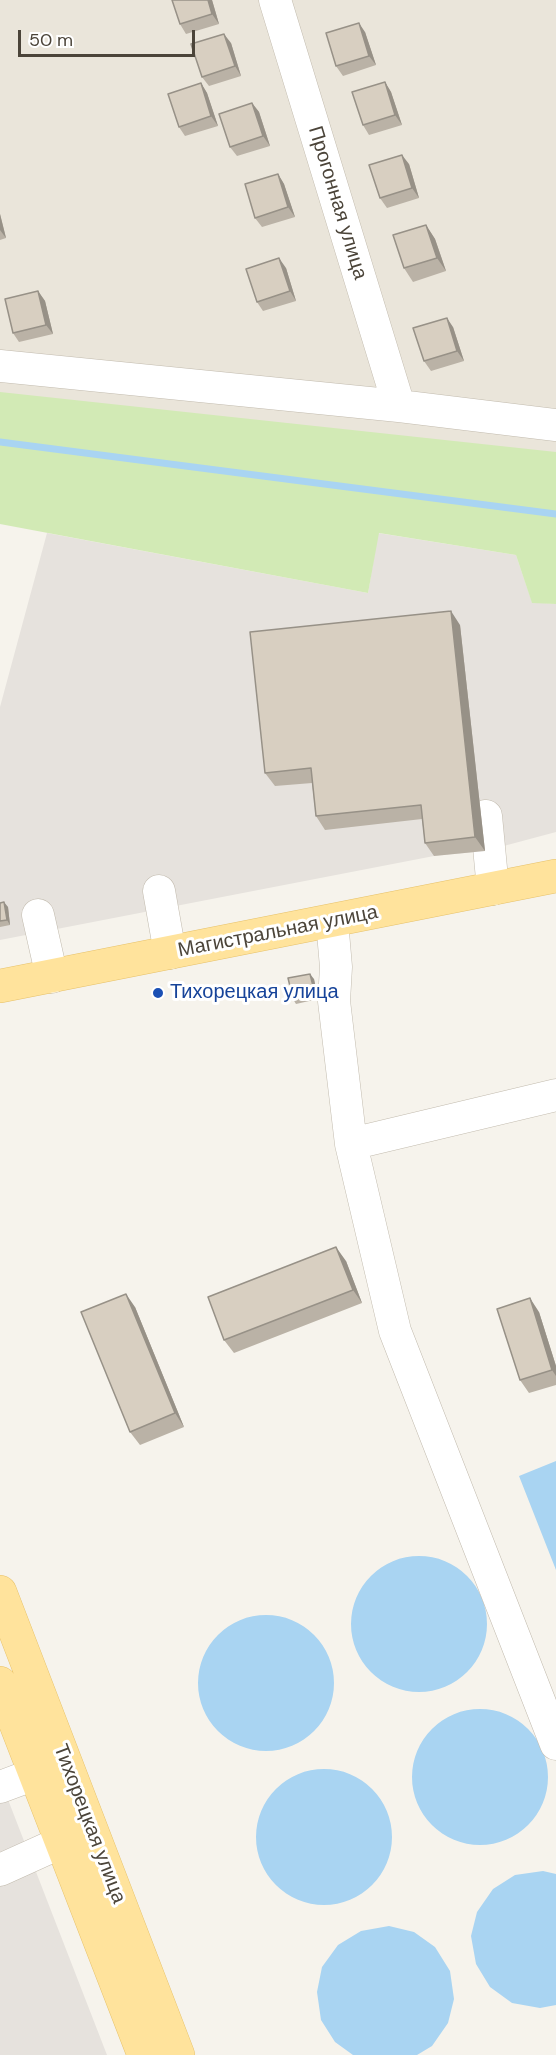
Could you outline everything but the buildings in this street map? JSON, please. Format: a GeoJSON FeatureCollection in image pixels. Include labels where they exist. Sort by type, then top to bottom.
{"type":"FeatureCollection","features":[{"type":"Feature","properties":{"kind":"main road","name":"Магистральная улица"},"geometry":{"type":"LineString","coordinates":[[0,986],[556,876]]}},
{"type":"Feature","properties":{"kind":"main road","name":"Тихорецкая улица"},"geometry":{"type":"LineString","coordinates":[[0,1593],[178,2055]]}},
{"type":"Feature","properties":{"kind":"main road","name":"Тихорецкая улица"},"geometry":{"type":"LineString","coordinates":[[0,1683],[144,2055]]}},
{"type":"Feature","properties":{"kind":"street","name":"Прогонная улица"},"geometry":{"type":"LineString","coordinates":[[275,0],[399,406]]}},
{"type":"Feature","properties":{"kind":"street"},"geometry":{"type":"LineString","coordinates":[[0,366],[399,406],[556,425]]}},
{"type":"Feature","properties":{"kind":"street"},"geometry":{"type":"LineString","coordinates":[[486,816],[493,889]]}},
{"type":"Feature","properties":{"kind":"street"},"geometry":{"type":"LineString","coordinates":[[159,891],[170,953]]}},
{"type":"Feature","properties":{"kind":"street"},"geometry":{"type":"LineString","coordinates":[[38,915],[52,977]]}},
{"type":"Feature","properties":{"kind":"street"},"geometry":{"type":"LineString","coordinates":[[332,921],[336,967],[334,1001],[351,1144],[395,1331],[556,1744]]}},
{"type":"Feature","properties":{"kind":"street"},"geometry":{"type":"LineString","coordinates":[[351,1144],[556,1095]]}},
{"type":"Feature","properties":{"kind":"street"},"geometry":{"type":"LineString","coordinates":[[0,1786],[35,1774]]}},
{"type":"Feature","properties":{"kind":"street"},"geometry":{"type":"LineString","coordinates":[[0,1870],[62,1842]]}},
{"type":"Feature","properties":{"kind":"shaded area"},"geometry":{"type":"Polygon","coordinates":[[[0,0],[556,0],[556,464],[0,403],[0,0]]]}},
{"type":"Feature","properties":{"kind":"shaded area"},"geometry":{"type":"Polygon","coordinates":[[[47,533],[368,593],[378,533],[516,555],[532,602],[556,604],[556,832],[485,851],[434,856],[0,940],[0,707],[47,533]]]}},
{"type":"Feature","properties":{"kind":"shaded area"},"geometry":{"type":"Polygon","coordinates":[[[0,1779],[107,2055],[0,2055],[0,1779]]]}},
{"type":"Feature","properties":{"kind":"green space"},"geometry":{"type":"Polygon","coordinates":[[[0,392],[556,452],[556,604],[532,603],[516,555],[379,533],[368,593],[0,524],[0,392]]]}},
{"type":"Feature","properties":{"kind":"water"},"geometry":{"type":"Polygon","coordinates":[[[556,1461],[556,1570],[519,1476],[556,1461]]]}},
{"type":"Feature","properties":{"kind":"water"},"geometry":{"type":"Polygon","coordinates":[[[419,1556],[445,1561],[457,1567],[467,1576],[476,1586],[482,1598],[487,1624],[482,1650],[476,1662],[467,1672],[457,1681],[445,1687],[419,1692],[393,1687],[381,1681],[371,1672],[362,1662],[356,1650],[351,1624],[356,1598],[362,1586],[371,1576],[381,1567],[393,1561],[419,1556]]]}},
{"type":"Feature","properties":{"kind":"water"},"geometry":{"type":"Polygon","coordinates":[[[266,1615],[292,1620],[304,1626],[314,1635],[323,1645],[329,1657],[334,1683],[329,1709],[323,1721],[314,1731],[304,1740],[292,1746],[266,1751],[240,1746],[228,1740],[218,1731],[209,1721],[203,1709],[198,1683],[203,1657],[209,1645],[218,1635],[228,1626],[240,1620],[266,1615]]]}},
{"type":"Feature","properties":{"kind":"water"},"geometry":{"type":"Polygon","coordinates":[[[480,1709],[506,1714],[518,1720],[528,1729],[537,1739],[543,1751],[548,1777],[543,1803],[537,1815],[528,1825],[518,1834],[506,1840],[480,1845],[454,1840],[442,1834],[432,1825],[423,1815],[417,1803],[412,1777],[417,1751],[423,1739],[432,1729],[442,1720],[454,1714],[480,1709]]]}},
{"type":"Feature","properties":{"kind":"water"},"geometry":{"type":"Polygon","coordinates":[[[324,1769],[350,1774],[362,1780],[372,1789],[381,1799],[387,1811],[392,1837],[387,1863],[381,1875],[372,1885],[362,1894],[350,1900],[324,1905],[298,1900],[286,1894],[276,1885],[267,1875],[261,1863],[256,1837],[261,1811],[267,1799],[276,1789],[286,1780],[298,1774],[324,1769]]]}},
{"type":"Feature","properties":{"kind":"water"},"geometry":{"type":"Polygon","coordinates":[[[543,1871],[556,1874],[556,2005],[540,2008],[512,2003],[490,1987],[476,1964],[471,1936],[477,1912],[493,1889],[515,1875],[543,1871]]]}},
{"type":"Feature","properties":{"kind":"water"},"geometry":{"type":"Polygon","coordinates":[[[389,1926],[414,1932],[435,1947],[450,1971],[454,1999],[448,2023],[432,2046],[417,2055],[353,2055],[335,2042],[321,2020],[317,1992],[322,1967],[338,1945],[361,1931],[389,1926]]]}},
{"type":"Feature","properties":{"kind":"waterway"},"geometry":{"type":"LineString","coordinates":[[0,442],[556,514]]}},
{"type":"Feature","properties":{"kind":"place","name":"Тихорецкая улица"},"geometry":{"type":"Point","coordinates":[158,993]}}]}
